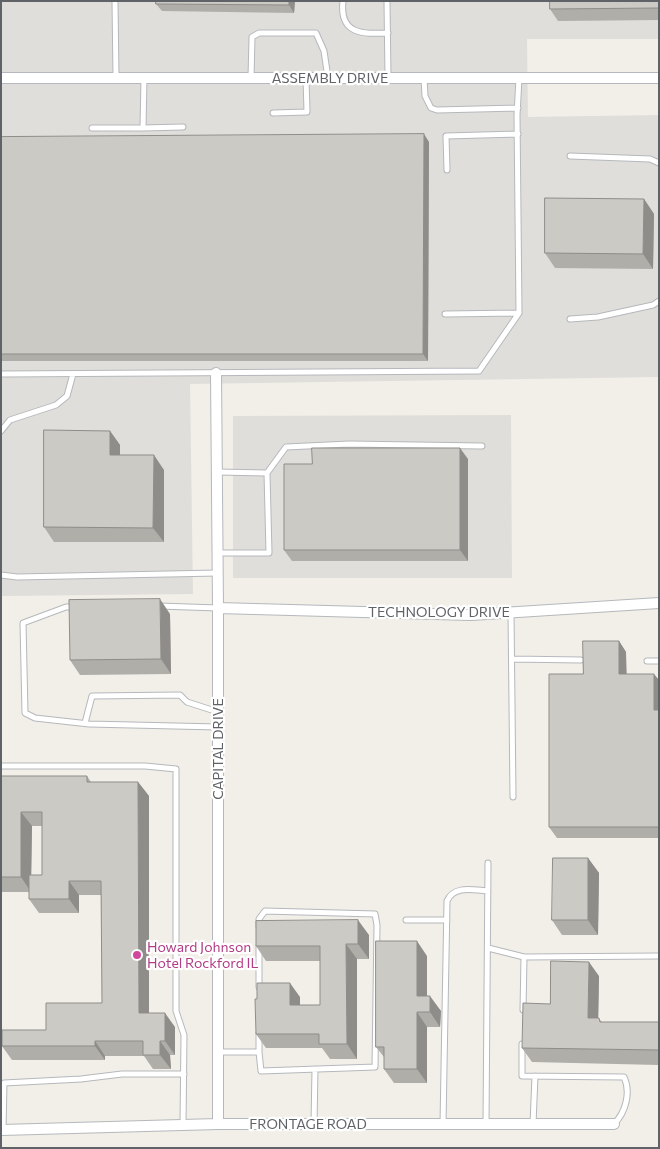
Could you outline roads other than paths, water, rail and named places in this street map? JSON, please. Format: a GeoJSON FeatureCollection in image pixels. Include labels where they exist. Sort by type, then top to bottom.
{"type":"FeatureCollection","features":[{"type":"Feature","properties":{"kind":"street","name":"ASSEMBLY DRIVE"},"geometry":{"type":"LineString","coordinates":[[1,78],[659,78]]}},
{"type":"Feature","properties":{"kind":"street","name":"CAPITAL DRIVE"},"geometry":{"type":"LineString","coordinates":[[216,373],[218,554],[218,1124]]}},
{"type":"Feature","properties":{"kind":"street","name":"TECHNOLOGY DRIVE"},"geometry":{"type":"LineString","coordinates":[[218,608],[471,615],[659,603]]}},
{"type":"Feature","properties":{"kind":"street","name":"FRONTAGE ROAD"},"geometry":{"type":"LineString","coordinates":[[2,1130],[218,1124],[614,1124]]}},
{"type":"Feature","properties":{"kind":"lane"},"geometry":{"type":"LineString","coordinates":[[115,1],[116,78]]}},
{"type":"Feature","properties":{"kind":"lane"},"geometry":{"type":"LineString","coordinates":[[342,1],[342,14],[352,30],[363,34],[388,33]]}},
{"type":"Feature","properties":{"kind":"lane"},"geometry":{"type":"LineString","coordinates":[[387,1],[388,78]]}},
{"type":"Feature","properties":{"kind":"lane"},"geometry":{"type":"LineString","coordinates":[[251,78],[252,37],[259,34],[278,33],[316,33],[324,51],[328,78]]}},
{"type":"Feature","properties":{"kind":"lane"},"geometry":{"type":"LineString","coordinates":[[143,128],[144,78]]}},
{"type":"Feature","properties":{"kind":"lane"},"geometry":{"type":"LineString","coordinates":[[273,113],[306,112],[306,78]]}},
{"type":"Feature","properties":{"kind":"lane"},"geometry":{"type":"LineString","coordinates":[[424,78],[425,96],[431,108],[437,110],[518,108]]}},
{"type":"Feature","properties":{"kind":"lane"},"geometry":{"type":"LineString","coordinates":[[1,374],[479,371],[519,313],[519,78]]}},
{"type":"Feature","properties":{"kind":"lane"},"geometry":{"type":"LineString","coordinates":[[92,128],[183,127]]}},
{"type":"Feature","properties":{"kind":"lane"},"geometry":{"type":"LineString","coordinates":[[447,170],[446,136],[518,134]]}},
{"type":"Feature","properties":{"kind":"lane"},"geometry":{"type":"LineString","coordinates":[[570,156],[650,159],[659,163]]}},
{"type":"Feature","properties":{"kind":"lane"},"geometry":{"type":"LineString","coordinates":[[570,319],[598,318],[653,305],[659,301]]}},
{"type":"Feature","properties":{"kind":"lane"},"geometry":{"type":"LineString","coordinates":[[445,314],[519,313]]}},
{"type":"Feature","properties":{"kind":"lane"},"geometry":{"type":"LineString","coordinates":[[1,432],[10,420],[56,404],[67,396],[73,374]]}},
{"type":"Feature","properties":{"kind":"lane"},"geometry":{"type":"LineString","coordinates":[[218,554],[269,554],[267,473],[286,448],[349,444],[482,446]]}},
{"type":"Feature","properties":{"kind":"lane"},"geometry":{"type":"LineString","coordinates":[[217,472],[267,473]]}},
{"type":"Feature","properties":{"kind":"lane"},"geometry":{"type":"LineString","coordinates":[[1,575],[17,577],[218,573]]}},
{"type":"Feature","properties":{"kind":"lane"},"geometry":{"type":"LineString","coordinates":[[84,606],[66,607],[23,623],[24,713],[35,718],[85,723],[218,726]]}},
{"type":"Feature","properties":{"kind":"lane"},"geometry":{"type":"LineString","coordinates":[[155,606],[218,608]]}},
{"type":"Feature","properties":{"kind":"lane"},"geometry":{"type":"LineString","coordinates":[[511,613],[513,797]]}},
{"type":"Feature","properties":{"kind":"lane"},"geometry":{"type":"LineString","coordinates":[[512,659],[581,660]]}},
{"type":"Feature","properties":{"kind":"lane"},"geometry":{"type":"LineString","coordinates":[[647,661],[659,661]]}},
{"type":"Feature","properties":{"kind":"lane"},"geometry":{"type":"LineString","coordinates":[[85,723],[92,696],[180,695],[188,702],[218,712]]}},
{"type":"Feature","properties":{"kind":"lane"},"geometry":{"type":"LineString","coordinates":[[1,766],[145,766],[176,769],[176,1010],[184,1036],[183,1125]]}},
{"type":"Feature","properties":{"kind":"lane"},"geometry":{"type":"LineString","coordinates":[[486,1124],[488,863]]}},
{"type":"Feature","properties":{"kind":"lane"},"geometry":{"type":"LineString","coordinates":[[443,1124],[447,901],[456,890],[488,891]]}},
{"type":"Feature","properties":{"kind":"lane"},"geometry":{"type":"LineString","coordinates":[[259,929],[259,920],[266,911],[375,914],[377,924],[375,1067],[261,1071],[259,1023]]}},
{"type":"Feature","properties":{"kind":"lane"},"geometry":{"type":"LineString","coordinates":[[406,920],[446,920]]}},
{"type":"Feature","properties":{"kind":"lane"},"geometry":{"type":"LineString","coordinates":[[259,938],[259,995]]}},
{"type":"Feature","properties":{"kind":"lane"},"geometry":{"type":"LineString","coordinates":[[488,948],[524,957],[659,956]]}},
{"type":"Feature","properties":{"kind":"lane"},"geometry":{"type":"LineString","coordinates":[[523,1017],[524,957]]}},
{"type":"Feature","properties":{"kind":"lane"},"geometry":{"type":"LineString","coordinates":[[522,1037],[522,1076],[624,1077],[627,1084],[625,1108],[621,1117],[614,1124]]}},
{"type":"Feature","properties":{"kind":"lane"},"geometry":{"type":"LineString","coordinates":[[218,1052],[259,1052]]}},
{"type":"Feature","properties":{"kind":"lane"},"geometry":{"type":"LineString","coordinates":[[314,1124],[315,1069]]}},
{"type":"Feature","properties":{"kind":"lane"},"geometry":{"type":"LineString","coordinates":[[2,1130],[3,1083],[122,1074],[184,1074]]}},
{"type":"Feature","properties":{"kind":"lane"},"geometry":{"type":"LineString","coordinates":[[533,1124],[535,1076]]}},
{"type":"Feature","properties":{"kind":"place","name":"Howard Johnson Hotel Rockford IL"},"geometry":{"type":"Point","coordinates":[137,955]}}]}
